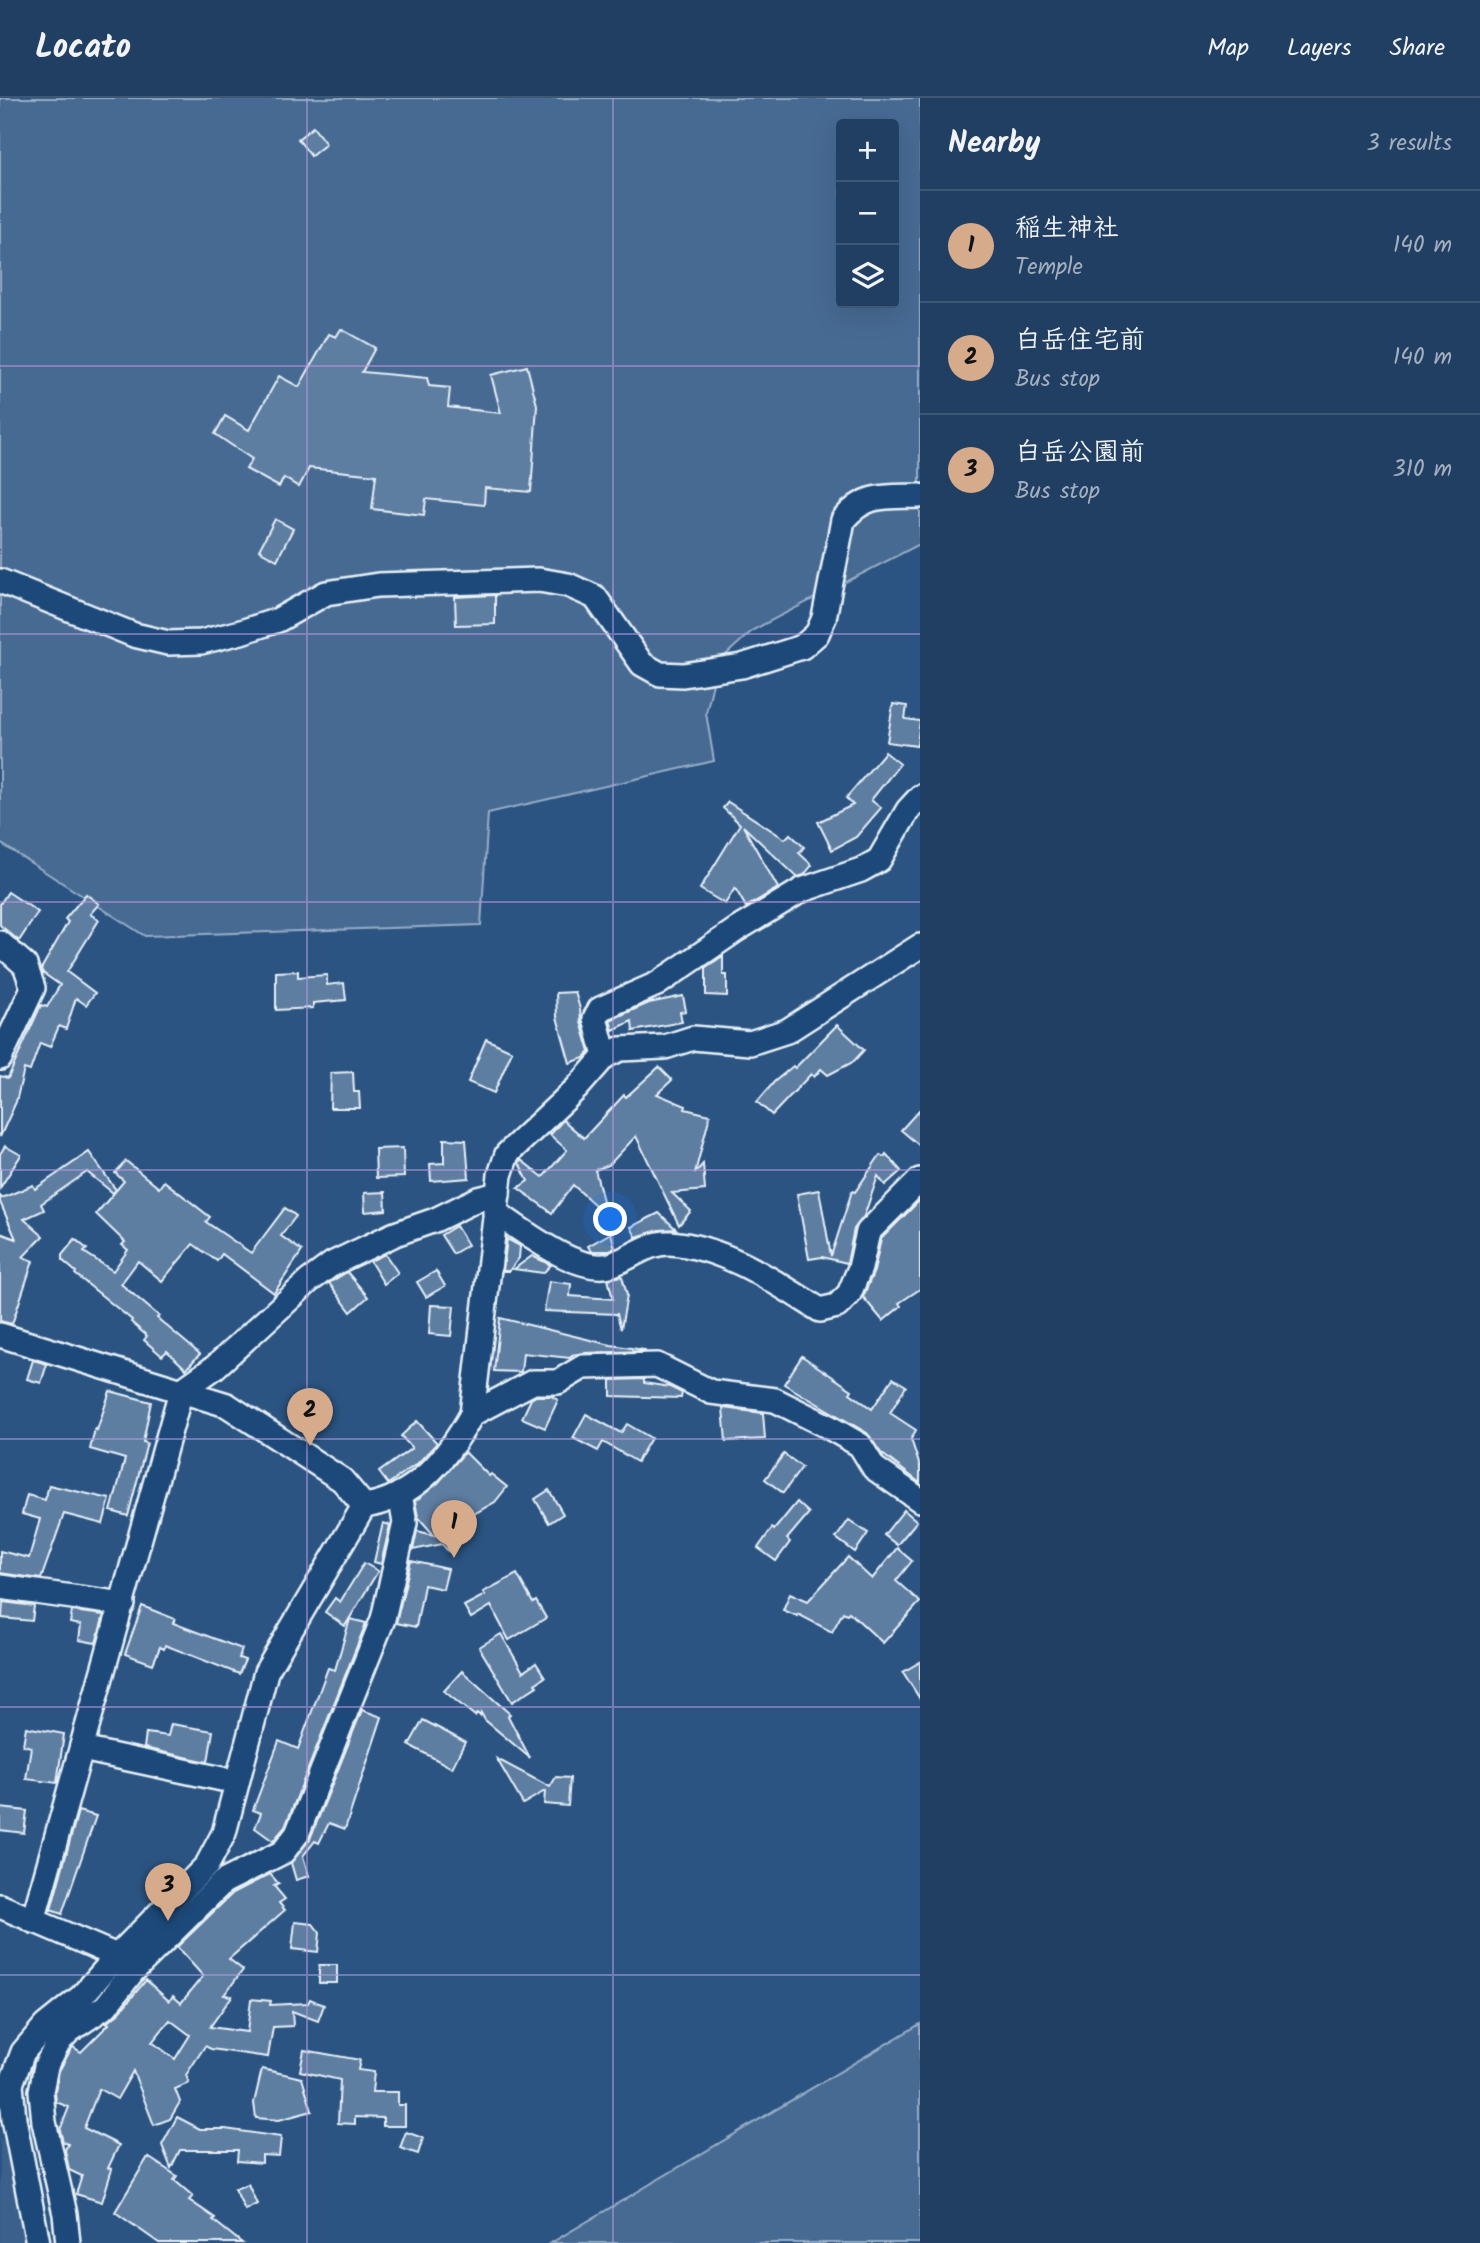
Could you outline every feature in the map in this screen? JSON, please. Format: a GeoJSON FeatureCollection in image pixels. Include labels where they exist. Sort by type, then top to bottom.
{"type":"FeatureCollection","features":[{"type":"Feature","properties":{"kind":"street"},"geometry":{"type":"LineString","coordinates":[[0,581],[134,635],[168,643],[201,642],[253,628],[278,620],[326,593],[378,585],[539,580],[568,585],[595,597],[642,664],[660,674],[683,675],[742,666],[802,647],[817,634],[824,618],[843,520],[853,508],[872,497],[920,496]]}},
{"type":"Feature","properties":{"kind":"street"},"geometry":{"type":"LineString","coordinates":[[605,1056],[595,1018],[600,1009],[657,984],[736,930],[802,890],[861,870],[878,860],[908,810],[920,797]]}},
{"type":"Feature","properties":{"kind":"street"},"geometry":{"type":"LineString","coordinates":[[0,943],[25,965],[33,988],[0,1058]]}},
{"type":"Feature","properties":{"kind":"street"},"geometry":{"type":"LineString","coordinates":[[364,1506],[383,1503],[420,1482],[457,1441],[472,1414],[500,1175],[507,1154],[577,1088],[605,1056],[620,1049],[665,1047],[693,1038],[750,1043],[768,1039],[787,1031],[920,946]]}},
{"type":"Feature","properties":{"kind":"street"},"geometry":{"type":"LineString","coordinates":[[33,1921],[181,1391],[215,1367],[309,1281],[332,1264],[478,1199],[497,1203],[564,1257],[590,1265],[608,1266],[651,1246],[668,1243],[704,1250],[753,1269],[820,1310],[837,1306],[849,1294],[860,1268],[868,1231],[920,1180]]}},
{"type":"Feature","properties":{"kind":"street"},"geometry":{"type":"LineString","coordinates":[[0,1335],[227,1405],[342,1480],[364,1506]]}},
{"type":"Feature","properties":{"kind":"street"},"geometry":{"type":"LineString","coordinates":[[472,1414],[533,1382],[558,1382],[583,1367],[657,1365],[711,1392],[775,1400],[827,1426],[860,1445],[874,1468],[920,1500]]}},
{"type":"Feature","properties":{"kind":"street"},"geometry":{"type":"LineString","coordinates":[[38,2243],[7,2118],[11,2084],[23,2052],[45,2026],[80,1997],[126,1965],[223,1882],[283,1852],[297,1833],[383,1619],[405,1523],[400,1494]]}},
{"type":"Feature","properties":{"kind":"street"},"geometry":{"type":"LineString","coordinates":[[68,2243],[65,2214],[44,2122],[41,2091],[46,2066],[58,2043],[69,2031],[106,2006],[126,1965],[207,1865],[225,1833],[266,1672],[364,1506]]}},
{"type":"Feature","properties":{"kind":"street"},"geometry":{"type":"LineString","coordinates":[[0,1587],[122,1604]]}},
{"type":"Feature","properties":{"kind":"street"},"geometry":{"type":"LineString","coordinates":[[82,1749],[222,1779]]}},
{"type":"Feature","properties":{"kind":"street"},"geometry":{"type":"LineString","coordinates":[[0,1906],[126,1965]]}},
{"type":"Feature","properties":{"kind":"street"},"geometry":{"type":"LineString","coordinates":[[7,2118],[44,2122]]}},
{"type":"Feature","properties":{"kind":"shaded area"},"geometry":{"type":"Polygon","coordinates":[[[0,98],[920,98],[920,544],[753,630],[718,662],[706,713],[714,761],[488,813],[481,925],[145,936],[0,843],[0,98]]]}},
{"type":"Feature","properties":{"kind":"shaded area"},"geometry":{"type":"Polygon","coordinates":[[[920,2024],[920,2243],[551,2243],[920,2024]]]}},
{"type":"Feature","properties":{"kind":"shaded area"},"geometry":{"type":"Polygon","coordinates":[[[0,2138],[13,2151],[30,2243],[0,2243],[0,2138]]]}},
{"type":"Feature","properties":{"kind":"building"},"geometry":{"type":"Polygon","coordinates":[[[313,127],[326,144],[311,156],[298,139],[313,127]]]}},
{"type":"Feature","properties":{"kind":"building"},"geometry":{"type":"Polygon","coordinates":[[[341,329],[375,348],[362,372],[427,378],[429,386],[450,388],[448,407],[501,413],[491,375],[527,366],[537,405],[531,492],[485,488],[484,505],[426,499],[424,515],[372,509],[376,475],[309,468],[299,487],[284,478],[279,487],[246,469],[252,459],[215,434],[225,416],[249,430],[279,376],[299,387],[329,334],[336,337],[341,329]]]}},
{"type":"Feature","properties":{"kind":"building"},"geometry":{"type":"Polygon","coordinates":[[[275,519],[293,529],[277,560],[259,550],[275,519]]]}},
{"type":"Feature","properties":{"kind":"building"},"geometry":{"type":"Polygon","coordinates":[[[495,595],[495,624],[456,625],[455,597],[495,595]]]}},
{"type":"Feature","properties":{"kind":"building"},"geometry":{"type":"Polygon","coordinates":[[[893,704],[907,706],[905,719],[920,721],[917,746],[887,742],[893,704]]]}},
{"type":"Feature","properties":{"kind":"building"},"geometry":{"type":"Polygon","coordinates":[[[885,752],[900,764],[871,800],[881,808],[856,837],[832,850],[818,822],[853,805],[846,798],[885,752]]]}},
{"type":"Feature","properties":{"kind":"building"},"geometry":{"type":"Polygon","coordinates":[[[728,802],[785,839],[790,834],[804,847],[799,853],[812,865],[804,875],[797,877],[743,826],[778,888],[746,907],[735,888],[725,904],[700,889],[740,824],[723,808],[728,802]]]}},
{"type":"Feature","properties":{"kind":"building"},"geometry":{"type":"Polygon","coordinates":[[[8,892],[38,912],[19,941],[0,925],[0,904],[8,892]]]}},
{"type":"Feature","properties":{"kind":"building"},"geometry":{"type":"Polygon","coordinates":[[[86,894],[99,904],[90,914],[99,920],[67,972],[95,993],[86,1005],[76,998],[66,1029],[59,1026],[50,1047],[40,1043],[30,1071],[24,1069],[16,1102],[0,1137],[0,1076],[8,1078],[41,1005],[47,1007],[60,985],[41,969],[68,922],[65,919],[86,894]]]}},
{"type":"Feature","properties":{"kind":"building"},"geometry":{"type":"Polygon","coordinates":[[[723,956],[727,996],[706,995],[706,967],[723,956]]]}},
{"type":"Feature","properties":{"kind":"building"},"geometry":{"type":"Polygon","coordinates":[[[298,971],[298,977],[327,975],[327,985],[344,983],[346,1000],[313,1003],[313,1008],[276,1010],[276,972],[298,971]]]}},
{"type":"Feature","properties":{"kind":"building"},"geometry":{"type":"Polygon","coordinates":[[[575,992],[590,1052],[584,1058],[570,1063],[557,1017],[556,993],[575,992]]]}},
{"type":"Feature","properties":{"kind":"building"},"geometry":{"type":"Polygon","coordinates":[[[683,996],[686,1011],[680,1012],[682,1022],[633,1031],[632,1021],[613,1030],[610,1020],[649,1003],[683,996]]]}},
{"type":"Feature","properties":{"kind":"building"},"geometry":{"type":"Polygon","coordinates":[[[837,1025],[864,1050],[853,1062],[828,1075],[821,1069],[814,1077],[811,1074],[772,1115],[757,1102],[774,1082],[793,1066],[795,1068],[837,1025]]]}},
{"type":"Feature","properties":{"kind":"building"},"geometry":{"type":"Polygon","coordinates":[[[486,1039],[512,1051],[494,1093],[468,1082],[486,1039]]]}},
{"type":"Feature","properties":{"kind":"building"},"geometry":{"type":"Polygon","coordinates":[[[659,1067],[672,1080],[657,1094],[686,1106],[685,1109],[710,1115],[695,1173],[703,1164],[705,1190],[672,1193],[691,1211],[679,1225],[636,1136],[609,1165],[595,1170],[607,1216],[573,1185],[552,1213],[518,1188],[528,1181],[519,1163],[521,1160],[543,1177],[567,1150],[550,1135],[563,1120],[584,1138],[624,1095],[626,1097],[659,1067]]]}},
{"type":"Feature","properties":{"kind":"building"},"geometry":{"type":"Polygon","coordinates":[[[353,1072],[354,1092],[359,1092],[360,1108],[330,1108],[331,1073],[353,1072]]]}},
{"type":"Feature","properties":{"kind":"building"},"geometry":{"type":"Polygon","coordinates":[[[920,1109],[920,1146],[901,1130],[920,1109]]]}},
{"type":"Feature","properties":{"kind":"building"},"geometry":{"type":"Polygon","coordinates":[[[444,1139],[466,1140],[469,1178],[431,1181],[430,1164],[444,1163],[444,1139]]]}},
{"type":"Feature","properties":{"kind":"building"},"geometry":{"type":"Polygon","coordinates":[[[5,1146],[21,1155],[0,1188],[0,1154],[5,1146]]]}},
{"type":"Feature","properties":{"kind":"building"},"geometry":{"type":"Polygon","coordinates":[[[403,1148],[404,1177],[376,1178],[375,1149],[403,1148]]]}},
{"type":"Feature","properties":{"kind":"building"},"geometry":{"type":"Polygon","coordinates":[[[89,1152],[116,1190],[113,1193],[87,1172],[41,1204],[44,1210],[24,1219],[43,1236],[23,1257],[33,1261],[12,1324],[0,1321],[0,1233],[16,1239],[0,1196],[2,1198],[33,1185],[35,1189],[89,1152]]]}},
{"type":"Feature","properties":{"kind":"building"},"geometry":{"type":"Polygon","coordinates":[[[886,1154],[901,1171],[885,1185],[878,1176],[864,1216],[854,1229],[847,1263],[822,1257],[809,1259],[797,1194],[819,1190],[831,1256],[852,1191],[855,1192],[880,1155],[884,1157],[886,1154]]]}},
{"type":"Feature","properties":{"kind":"building"},"geometry":{"type":"Polygon","coordinates":[[[126,1161],[159,1188],[164,1181],[210,1217],[206,1222],[251,1253],[285,1208],[296,1216],[281,1236],[302,1251],[274,1293],[222,1254],[217,1261],[193,1244],[162,1281],[138,1261],[121,1284],[200,1354],[186,1369],[167,1351],[162,1356],[144,1340],[147,1336],[132,1320],[75,1274],[62,1260],[62,1255],[75,1239],[87,1249],[84,1252],[113,1271],[128,1250],[122,1245],[125,1242],[96,1214],[124,1181],[115,1173],[126,1161]]]}},
{"type":"Feature","properties":{"kind":"building"},"geometry":{"type":"Polygon","coordinates":[[[385,1192],[386,1210],[365,1212],[364,1193],[385,1192]]]}},
{"type":"Feature","properties":{"kind":"building"},"geometry":{"type":"Polygon","coordinates":[[[920,1200],[920,1289],[899,1303],[901,1306],[883,1321],[863,1297],[874,1271],[881,1239],[920,1200]]]}},
{"type":"Feature","properties":{"kind":"building"},"geometry":{"type":"Polygon","coordinates":[[[659,1213],[676,1229],[659,1230],[636,1237],[631,1227],[659,1213]]]}},
{"type":"Feature","properties":{"kind":"building"},"geometry":{"type":"Polygon","coordinates":[[[456,1226],[468,1245],[453,1254],[441,1235],[456,1226]]]}},
{"type":"Feature","properties":{"kind":"building"},"geometry":{"type":"Polygon","coordinates":[[[611,1233],[615,1248],[591,1251],[588,1246],[611,1233]]]}},
{"type":"Feature","properties":{"kind":"building"},"geometry":{"type":"Polygon","coordinates":[[[507,1239],[520,1246],[519,1258],[509,1271],[503,1271],[507,1239]]]}},
{"type":"Feature","properties":{"kind":"building"},"geometry":{"type":"Polygon","coordinates":[[[385,1254],[398,1273],[384,1284],[370,1261],[385,1254]]]}},
{"type":"Feature","properties":{"kind":"building"},"geometry":{"type":"Polygon","coordinates":[[[532,1256],[551,1265],[543,1273],[514,1269],[532,1256]]]}},
{"type":"Feature","properties":{"kind":"building"},"geometry":{"type":"Polygon","coordinates":[[[436,1271],[445,1286],[426,1297],[417,1282],[436,1271]]]}},
{"type":"Feature","properties":{"kind":"building"},"geometry":{"type":"Polygon","coordinates":[[[347,1272],[368,1297],[351,1312],[329,1283],[347,1272]]]}},
{"type":"Feature","properties":{"kind":"building"},"geometry":{"type":"Polygon","coordinates":[[[622,1276],[627,1295],[621,1329],[617,1314],[544,1311],[549,1281],[571,1284],[570,1296],[613,1299],[608,1279],[622,1276]]]}},
{"type":"Feature","properties":{"kind":"building"},"geometry":{"type":"Polygon","coordinates":[[[431,1305],[454,1306],[451,1336],[429,1334],[431,1305]]]}},
{"type":"Feature","properties":{"kind":"building"},"geometry":{"type":"Polygon","coordinates":[[[500,1318],[645,1351],[583,1353],[570,1358],[523,1353],[521,1372],[494,1371],[500,1318]]]}},
{"type":"Feature","properties":{"kind":"building"},"geometry":{"type":"Polygon","coordinates":[[[802,1356],[852,1390],[850,1393],[872,1409],[893,1378],[906,1386],[890,1413],[916,1430],[911,1439],[920,1467],[920,1483],[881,1453],[867,1433],[784,1384],[802,1356]]]}},
{"type":"Feature","properties":{"kind":"building"},"geometry":{"type":"Polygon","coordinates":[[[33,1360],[47,1364],[41,1383],[27,1379],[33,1360]]]}},
{"type":"Feature","properties":{"kind":"building"},"geometry":{"type":"Polygon","coordinates":[[[644,1379],[644,1383],[670,1387],[682,1393],[681,1398],[611,1396],[611,1380],[644,1379]]]}},
{"type":"Feature","properties":{"kind":"building"},"geometry":{"type":"Polygon","coordinates":[[[110,1391],[151,1402],[143,1442],[147,1443],[128,1516],[111,1511],[125,1459],[90,1449],[110,1391]]]}},
{"type":"Feature","properties":{"kind":"building"},"geometry":{"type":"Polygon","coordinates":[[[536,1396],[551,1396],[558,1400],[545,1428],[522,1418],[531,1399],[536,1396]]]}},
{"type":"Feature","properties":{"kind":"building"},"geometry":{"type":"Polygon","coordinates":[[[723,1408],[763,1413],[765,1439],[726,1441],[723,1408]]]}},
{"type":"Feature","properties":{"kind":"building"},"geometry":{"type":"Polygon","coordinates":[[[586,1414],[621,1433],[627,1424],[651,1438],[637,1462],[603,1442],[598,1451],[573,1438],[586,1414]]]}},
{"type":"Feature","properties":{"kind":"building"},"geometry":{"type":"Polygon","coordinates":[[[417,1421],[437,1443],[418,1463],[388,1484],[379,1472],[412,1448],[401,1436],[417,1421]]]}},
{"type":"Feature","properties":{"kind":"building"},"geometry":{"type":"Polygon","coordinates":[[[465,1452],[489,1476],[491,1474],[507,1487],[495,1502],[444,1531],[446,1538],[457,1540],[447,1543],[449,1552],[442,1544],[413,1550],[417,1531],[434,1535],[418,1517],[415,1501],[438,1483],[465,1452]]]}},
{"type":"Feature","properties":{"kind":"building"},"geometry":{"type":"Polygon","coordinates":[[[784,1454],[802,1467],[783,1493],[765,1479],[784,1454]]]}},
{"type":"Feature","properties":{"kind":"building"},"geometry":{"type":"Polygon","coordinates":[[[49,1485],[110,1499],[103,1524],[64,1514],[41,1579],[0,1573],[0,1551],[29,1558],[40,1519],[22,1514],[27,1495],[45,1500],[49,1485]]]}},
{"type":"Feature","properties":{"kind":"building"},"geometry":{"type":"Polygon","coordinates":[[[549,1490],[563,1514],[549,1523],[535,1499],[549,1490]]]}},
{"type":"Feature","properties":{"kind":"building"},"geometry":{"type":"Polygon","coordinates":[[[797,1502],[809,1513],[787,1539],[790,1542],[776,1561],[758,1548],[772,1528],[774,1530],[797,1502]]]}},
{"type":"Feature","properties":{"kind":"building"},"geometry":{"type":"Polygon","coordinates":[[[904,1510],[917,1521],[897,1545],[884,1535],[904,1510]]]}},
{"type":"Feature","properties":{"kind":"building"},"geometry":{"type":"Polygon","coordinates":[[[849,1520],[868,1533],[855,1552],[836,1538],[849,1520]]]}},
{"type":"Feature","properties":{"kind":"building"},"geometry":{"type":"Polygon","coordinates":[[[383,1523],[390,1525],[381,1564],[374,1562],[383,1523]]]}},
{"type":"Feature","properties":{"kind":"building"},"geometry":{"type":"Polygon","coordinates":[[[897,1548],[912,1561],[896,1581],[920,1602],[883,1643],[849,1612],[843,1612],[832,1632],[798,1614],[797,1616],[783,1610],[790,1593],[808,1601],[848,1557],[872,1579],[897,1548]]]}},
{"type":"Feature","properties":{"kind":"building"},"geometry":{"type":"Polygon","coordinates":[[[411,1561],[448,1569],[443,1589],[424,1585],[416,1627],[396,1623],[411,1561]]]}},
{"type":"Feature","properties":{"kind":"building"},"geometry":{"type":"Polygon","coordinates":[[[364,1563],[378,1571],[345,1626],[325,1612],[335,1598],[340,1602],[364,1563]]]}},
{"type":"Feature","properties":{"kind":"building"},"geometry":{"type":"Polygon","coordinates":[[[517,1574],[533,1603],[536,1601],[546,1618],[509,1640],[491,1606],[471,1618],[464,1606],[485,1595],[483,1592],[517,1574]]]}},
{"type":"Feature","properties":{"kind":"building"},"geometry":{"type":"Polygon","coordinates":[[[3,1602],[34,1606],[32,1621],[2,1618],[3,1602]]]}},
{"type":"Feature","properties":{"kind":"building"},"geometry":{"type":"Polygon","coordinates":[[[142,1606],[175,1619],[173,1623],[242,1649],[239,1658],[245,1660],[239,1674],[165,1645],[164,1649],[160,1647],[153,1664],[125,1654],[142,1606]]]}},
{"type":"Feature","properties":{"kind":"building"},"geometry":{"type":"Polygon","coordinates":[[[72,1611],[104,1615],[96,1643],[79,1640],[81,1625],[70,1623],[72,1611]]]}},
{"type":"Feature","properties":{"kind":"building"},"geometry":{"type":"Polygon","coordinates":[[[350,1619],[366,1623],[285,1827],[273,1841],[255,1828],[261,1813],[253,1810],[279,1741],[298,1749],[328,1668],[335,1670],[350,1619]]]}},
{"type":"Feature","properties":{"kind":"building"},"geometry":{"type":"Polygon","coordinates":[[[501,1634],[523,1672],[536,1663],[545,1677],[535,1684],[537,1686],[512,1702],[479,1647],[501,1634]]]}},
{"type":"Feature","properties":{"kind":"building"},"geometry":{"type":"Polygon","coordinates":[[[920,1662],[920,1699],[903,1672],[920,1662]]]}},
{"type":"Feature","properties":{"kind":"building"},"geometry":{"type":"Polygon","coordinates":[[[462,1671],[510,1714],[508,1716],[530,1758],[485,1720],[481,1713],[480,1716],[477,1713],[475,1716],[444,1691],[462,1671]]]}},
{"type":"Feature","properties":{"kind":"building"},"geometry":{"type":"Polygon","coordinates":[[[362,1710],[382,1717],[345,1829],[329,1823],[319,1843],[315,1841],[303,1856],[309,1876],[296,1880],[291,1863],[310,1839],[362,1710]]]}},
{"type":"Feature","properties":{"kind":"building"},"geometry":{"type":"Polygon","coordinates":[[[423,1720],[465,1742],[452,1768],[409,1745],[423,1720]]]}},
{"type":"Feature","properties":{"kind":"building"},"geometry":{"type":"Polygon","coordinates":[[[171,1724],[213,1731],[208,1762],[144,1748],[146,1733],[168,1736],[171,1724]]]}},
{"type":"Feature","properties":{"kind":"building"},"geometry":{"type":"Polygon","coordinates":[[[26,1727],[64,1734],[57,1783],[26,1779],[31,1747],[23,1745],[26,1727]]]}},
{"type":"Feature","properties":{"kind":"building"},"geometry":{"type":"Polygon","coordinates":[[[497,1759],[550,1787],[556,1777],[570,1778],[568,1806],[544,1804],[545,1791],[523,1804],[497,1759]]]}},
{"type":"Feature","properties":{"kind":"building"},"geometry":{"type":"Polygon","coordinates":[[[0,1808],[27,1811],[24,1833],[0,1830],[0,1808]]]}},
{"type":"Feature","properties":{"kind":"building"},"geometry":{"type":"Polygon","coordinates":[[[78,1811],[96,1816],[62,1914],[51,1910],[78,1811]]]}},
{"type":"Feature","properties":{"kind":"building"},"geometry":{"type":"Polygon","coordinates":[[[270,1874],[279,1884],[274,1886],[285,1899],[279,1903],[285,1910],[229,1959],[243,1970],[224,1995],[232,1996],[210,2027],[247,2032],[251,1999],[271,2001],[270,2005],[308,2003],[310,1999],[324,2005],[318,2021],[292,2011],[293,2026],[273,2027],[268,2057],[205,2046],[186,2075],[189,2083],[175,2089],[180,2102],[170,2119],[154,2125],[133,2071],[117,2099],[99,2089],[84,2128],[119,2145],[108,2168],[112,2169],[102,2202],[76,2194],[82,2176],[69,2170],[65,2150],[68,2144],[63,2142],[60,2130],[69,2107],[56,2102],[59,2071],[73,2047],[81,2052],[146,1980],[169,2001],[173,1996],[181,2003],[203,1976],[177,1947],[233,1893],[270,1874]],[[170,2020],[152,2042],[175,2059],[190,2035],[170,2020]]]}},
{"type":"Feature","properties":{"kind":"building"},"geometry":{"type":"Polygon","coordinates":[[[295,1922],[313,1924],[320,1933],[318,1952],[292,1949],[295,1922]]]}},
{"type":"Feature","properties":{"kind":"building"},"geometry":{"type":"Polygon","coordinates":[[[319,1965],[337,1965],[337,1983],[319,1983],[319,1965]]]}},
{"type":"Feature","properties":{"kind":"building"},"geometry":{"type":"Polygon","coordinates":[[[304,2050],[360,2060],[358,2070],[374,2072],[372,2092],[398,2092],[398,2105],[405,2105],[405,2126],[383,2126],[383,2118],[355,2117],[355,2124],[338,2123],[340,2080],[300,2071],[304,2050]]]}},
{"type":"Feature","properties":{"kind":"building"},"geometry":{"type":"Polygon","coordinates":[[[262,2069],[302,2078],[312,2111],[279,2120],[256,2118],[254,2103],[262,2069]]]}},
{"type":"Feature","properties":{"kind":"building"},"geometry":{"type":"Polygon","coordinates":[[[177,2117],[200,2129],[225,2129],[281,2137],[279,2156],[262,2155],[262,2163],[237,2161],[238,2150],[180,2150],[171,2168],[162,2145],[177,2117]]]}},
{"type":"Feature","properties":{"kind":"building"},"geometry":{"type":"Polygon","coordinates":[[[406,2132],[423,2138],[418,2154],[400,2148],[406,2132]]]}},
{"type":"Feature","properties":{"kind":"building"},"geometry":{"type":"Polygon","coordinates":[[[148,2157],[177,2176],[174,2180],[193,2196],[189,2200],[215,2218],[213,2220],[242,2243],[159,2243],[115,2212],[148,2157]]]}},
{"type":"Feature","properties":{"kind":"building"},"geometry":{"type":"Polygon","coordinates":[[[248,2184],[257,2204],[245,2210],[235,2189],[248,2184]]]}},
{"type":"Feature","properties":{"kind":"place","name":"白岳住宅前"},"geometry":{"type":"Point","coordinates":[310,1446]}},
{"type":"Feature","properties":{"kind":"place","name":"稲生神社"},"geometry":{"type":"Point","coordinates":[454,1558]}},
{"type":"Feature","properties":{"kind":"place","name":"白岳公園前"},"geometry":{"type":"Point","coordinates":[168,1921]}}]}
